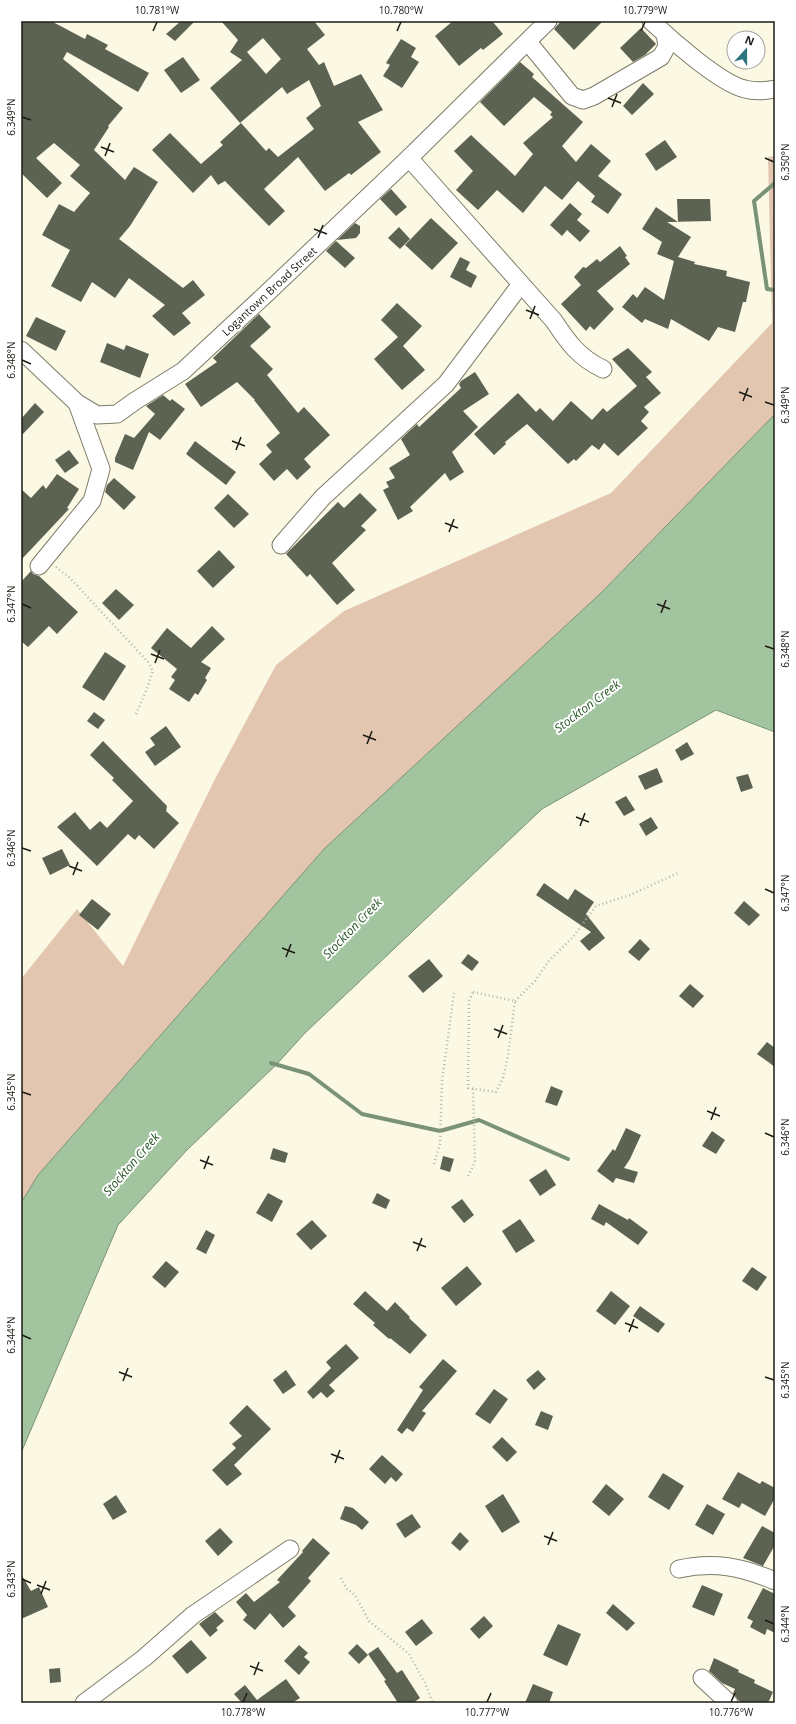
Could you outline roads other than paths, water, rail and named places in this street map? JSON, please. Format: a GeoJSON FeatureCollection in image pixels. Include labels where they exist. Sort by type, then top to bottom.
{"type":"FeatureCollection","features":[{"type":"Feature","properties":{"kind":"street","name":"Logantown Broad Street"},"geometry":{"type":"LineString","coordinates":[[21,350],[77,403],[97,415],[118,414],[135,400],[183,371],[409,158],[548,21]]}},
{"type":"Feature","properties":{"kind":"street"},"geometry":{"type":"LineString","coordinates":[[651,21],[665,34],[727,82],[744,89],[764,91],[775,89]]}},
{"type":"Feature","properties":{"kind":"street"},"geometry":{"type":"LineString","coordinates":[[528,42],[572,96],[583,100],[594,96],[661,57],[667,46],[665,34]]}},
{"type":"Feature","properties":{"kind":"street"},"geometry":{"type":"LineString","coordinates":[[409,158],[554,321],[570,344],[590,363],[602,369]]}},
{"type":"Feature","properties":{"kind":"street"},"geometry":{"type":"LineString","coordinates":[[281,545],[322,498],[446,384],[521,284]]}},
{"type":"Feature","properties":{"kind":"street"},"geometry":{"type":"LineString","coordinates":[[39,566],[92,501],[101,469],[77,403]]}},
{"type":"Feature","properties":{"kind":"street"},"geometry":{"type":"LineString","coordinates":[[84,1703],[144,1658],[199,1611],[290,1549]]}},
{"type":"Feature","properties":{"kind":"street"},"geometry":{"type":"LineString","coordinates":[[679,1569],[698,1565],[725,1565],[775,1581]]}},
{"type":"Feature","properties":{"kind":"street"},"geometry":{"type":"LineString","coordinates":[[702,1678],[729,1703]]}},
{"type":"Feature","properties":{"kind":"water","name":"Stockton Creek"},"geometry":{"type":"Polygon","coordinates":[[[775,414],[775,732],[716,710],[542,809],[305,1033],[276,1065],[187,1150],[118,1225],[21,1453],[21,1203],[38,1175],[324,849],[601,593],[775,414]]]}},
{"type":"Feature","properties":{"kind":"waterway"},"geometry":{"type":"LineString","coordinates":[[775,183],[754,201],[767,289],[775,290]]}},
{"type":"Feature","properties":{"kind":"waterway"},"geometry":{"type":"LineString","coordinates":[[271,1063],[309,1074],[362,1114],[440,1131],[479,1120],[568,1159]]}}]}
